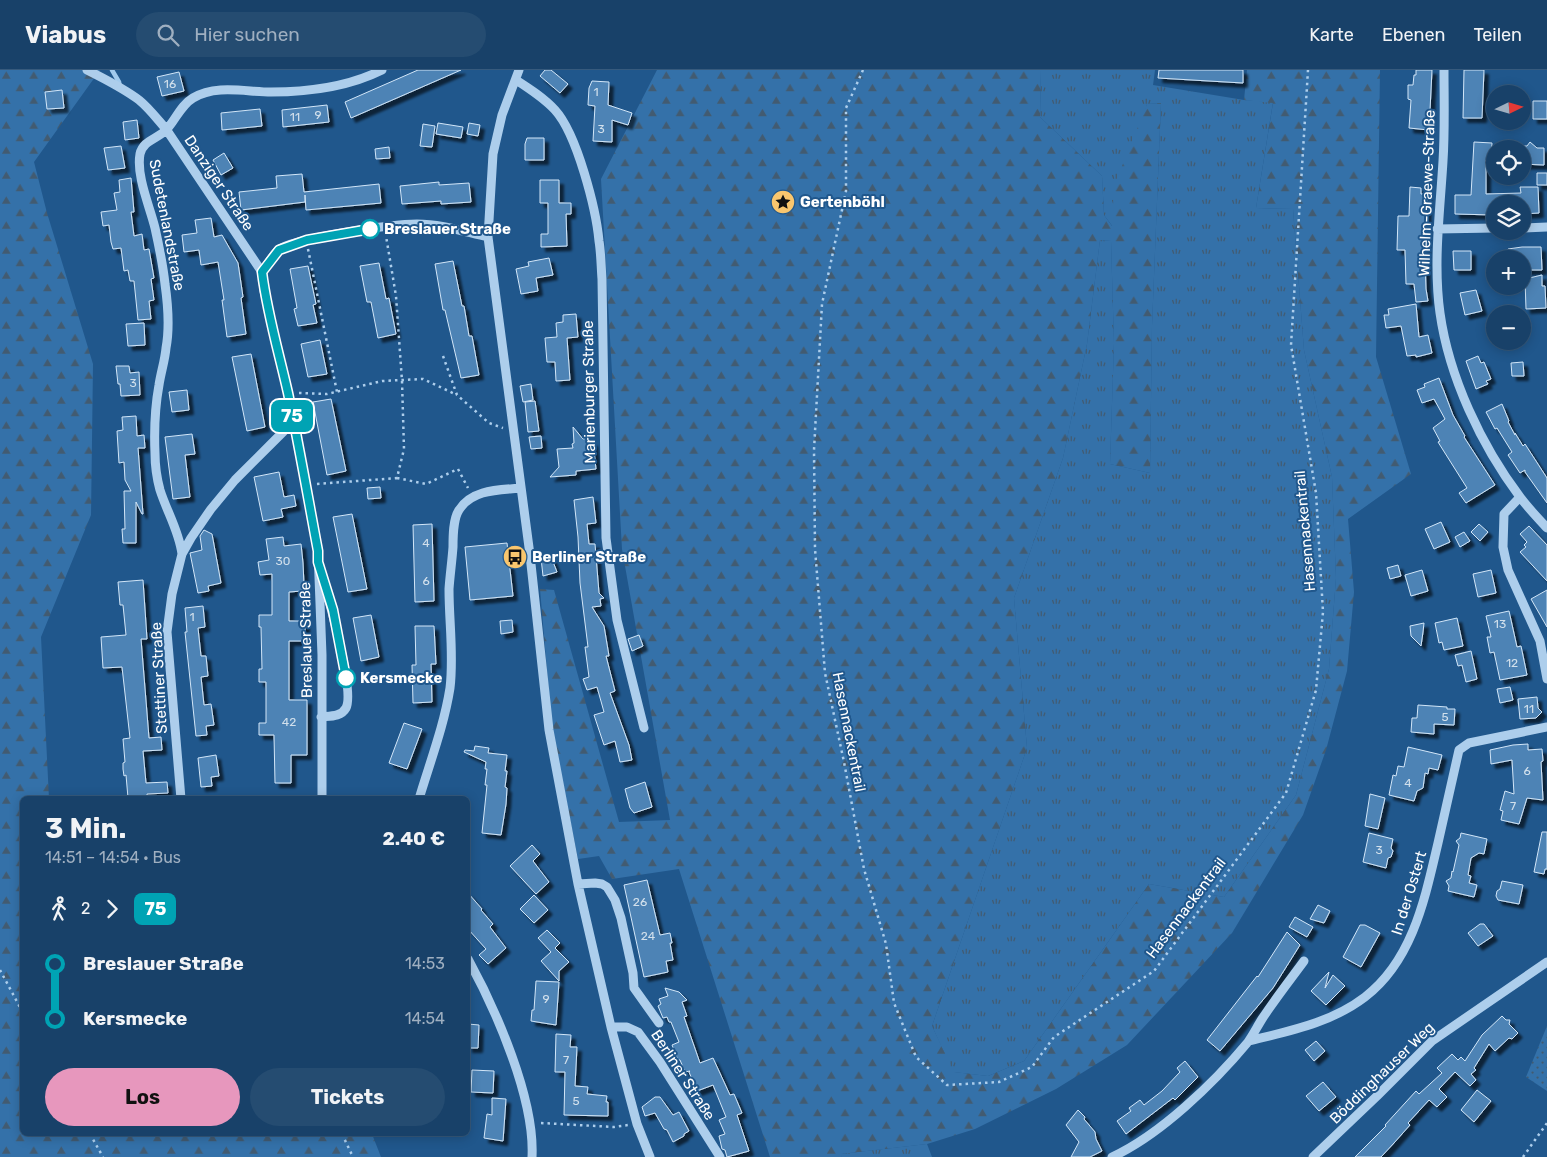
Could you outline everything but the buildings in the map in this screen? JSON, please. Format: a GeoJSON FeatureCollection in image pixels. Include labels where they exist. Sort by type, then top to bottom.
{"type":"FeatureCollection","features":[{"type":"Feature","properties":{"kind":"street"},"geometry":{"type":"LineString","coordinates":[[87,70],[120,87],[139,100],[166,130]]}},
{"type":"Feature","properties":{"kind":"street","name":"Danziger Straße"},"geometry":{"type":"LineString","coordinates":[[262,272],[166,130],[192,98],[202,94],[226,90],[270,92],[308,90],[338,85],[382,70]]}},
{"type":"Feature","properties":{"kind":"street"},"geometry":{"type":"LineString","coordinates":[[519,70],[502,115],[493,154],[488,237],[532,565],[549,730],[578,884],[611,1027],[637,1124],[650,1157]]}},
{"type":"Feature","properties":{"kind":"street","name":"Wilhelm-Graewe-Straße"},"geometry":{"type":"LineString","coordinates":[[1444,70],[1443,160],[1437,229],[1439,306],[1443,334],[1452,368],[1465,403],[1478,428],[1520,497],[1547,528]]}},
{"type":"Feature","properties":{"kind":"street","name":"Marienburger Straße"},"geometry":{"type":"LineString","coordinates":[[516,80],[537,93],[557,112],[570,133],[581,163],[599,239],[602,279],[606,538],[617,620],[644,728]]}},
{"type":"Feature","properties":{"kind":"street","name":"Sudetenlandstraße"},"geometry":{"type":"LineString","coordinates":[[166,130],[145,144],[140,156],[141,176],[155,229],[165,283],[168,315],[167,347],[154,418],[155,456],[160,490],[180,539],[182,554]]}},
{"type":"Feature","properties":{"kind":"street"},"geometry":{"type":"LineString","coordinates":[[262,272],[279,250],[307,240],[384,226],[418,224],[452,228],[488,237]]}},
{"type":"Feature","properties":{"kind":"street"},"geometry":{"type":"LineString","coordinates":[[1531,228],[1547,227]]}},
{"type":"Feature","properties":{"kind":"street"},"geometry":{"type":"LineString","coordinates":[[1437,229],[1486,228]]}},
{"type":"Feature","properties":{"kind":"street","name":"Breslauer Straße"},"geometry":{"type":"LineString","coordinates":[[262,272],[264,291],[288,392],[318,551],[322,655],[322,796]]}},
{"type":"Feature","properties":{"kind":"street","name":"Stettiner Straße"},"geometry":{"type":"LineString","coordinates":[[181,796],[167,632],[172,594],[182,554],[211,509],[234,480],[283,432],[289,425],[292,417]]}},
{"type":"Feature","properties":{"kind":"street"},"geometry":{"type":"LineString","coordinates":[[419,796],[443,723],[450,689],[452,668],[449,589],[458,511],[473,496],[521,488]]}},
{"type":"Feature","properties":{"kind":"street"},"geometry":{"type":"LineString","coordinates":[[1520,497],[1504,514],[1503,547],[1508,570],[1540,640],[1547,678]]}},
{"type":"Feature","properties":{"kind":"street","name":"Breslauer Straße"},"geometry":{"type":"LineString","coordinates":[[318,562],[333,610],[346,678],[348,702],[345,710],[340,714],[321,717]]}},
{"type":"Feature","properties":{"kind":"street","name":"In der Ostert"},"geometry":{"type":"LineString","coordinates":[[1248,1041],[1302,1028],[1329,1017],[1365,997],[1384,980],[1399,961],[1417,922],[1427,889],[1459,750],[1469,743],[1547,727]]}},
{"type":"Feature","properties":{"kind":"street","name":"Berliner Straße"},"geometry":{"type":"LineString","coordinates":[[578,884],[602,884],[615,900],[621,918],[633,973],[634,988],[660,1023]]}},
{"type":"Feature","properties":{"kind":"street"},"geometry":{"type":"LineString","coordinates":[[1112,1157],[1126,1151],[1183,1110],[1248,1041],[1304,961]]}},
{"type":"Feature","properties":{"kind":"street","name":"Böddinghauser Weg"},"geometry":{"type":"LineString","coordinates":[[1313,1157],[1432,1041],[1547,962]]}},
{"type":"Feature","properties":{"kind":"street"},"geometry":{"type":"LineString","coordinates":[[470,963],[504,1036],[525,1102],[532,1157]]}},
{"type":"Feature","properties":{"kind":"street","name":"Berliner Straße"},"geometry":{"type":"LineString","coordinates":[[611,1027],[627,1027],[638,1032],[660,1062],[720,1157]]}},
{"type":"Feature","properties":{"kind":"path","name":"Hasennackentrail"},"geometry":{"type":"LineString","coordinates":[[863,70],[846,108],[846,191],[822,304],[814,450],[815,549],[825,673],[864,869],[886,944],[894,1003],[916,1057],[947,1085],[999,1082],[1032,1067],[1054,1037],[1154,970],[1286,793],[1316,690],[1323,612],[1316,493],[1292,345],[1308,70]]}},
{"type":"Feature","properties":{"kind":"path"},"geometry":{"type":"LineString","coordinates":[[384,226],[396,296],[402,381],[404,449],[397,478]]}},
{"type":"Feature","properties":{"kind":"path"},"geometry":{"type":"LineString","coordinates":[[307,240],[337,392]]}},
{"type":"Feature","properties":{"kind":"path"},"geometry":{"type":"LineString","coordinates":[[443,356],[457,395]]}},
{"type":"Feature","properties":{"kind":"path"},"geometry":{"type":"LineString","coordinates":[[288,392],[327,394],[382,381],[423,379],[457,395],[488,423],[514,431]]}},
{"type":"Feature","properties":{"kind":"path"},"geometry":{"type":"LineString","coordinates":[[306,485],[397,478],[426,484],[458,469],[473,496]]}},
{"type":"Feature","properties":{"kind":"path"},"geometry":{"type":"LineString","coordinates":[[0,970],[20,1007]]}},
{"type":"Feature","properties":{"kind":"path"},"geometry":{"type":"LineString","coordinates":[[529,1122],[614,1127]]}},
{"type":"Feature","properties":{"kind":"path"},"geometry":{"type":"LineString","coordinates":[[1523,1157],[1547,1123]]}},
{"type":"Feature","properties":{"kind":"path"},"geometry":{"type":"LineString","coordinates":[[91,1136],[103,1157]]}},
{"type":"Feature","properties":{"kind":"path"},"geometry":{"type":"LineString","coordinates":[[343,1136],[353,1157]]}},
{"type":"Feature","properties":{"kind":"green space"},"geometry":{"type":"Polygon","coordinates":[[[0,70],[100,70],[34,162],[47,213],[93,364],[91,515],[41,637],[49,796],[20,796],[20,1136],[373,1136],[381,1157],[0,1157],[0,70]]]}},
{"type":"Feature","properties":{"kind":"green space"},"geometry":{"type":"Polygon","coordinates":[[[657,70],[1041,70],[1040,117],[1102,176],[1104,215],[1112,226],[1114,186],[1147,104],[1161,103],[1152,326],[1150,473],[1110,464],[1114,343],[1111,241],[1100,240],[1087,344],[1063,458],[1014,598],[1027,748],[932,1026],[954,1072],[988,1076],[1024,1061],[1149,884],[1224,897],[1296,795],[1329,669],[1336,578],[1332,477],[1304,350],[1293,209],[1256,208],[1273,103],[1244,100],[1247,70],[1380,70],[1376,357],[1411,474],[1348,519],[1354,592],[1347,671],[1326,750],[1303,815],[1232,933],[1127,1045],[1056,1089],[975,1129],[927,1144],[841,1154],[842,1157],[770,1157],[679,869],[612,879],[599,856],[578,859],[552,728],[540,589],[554,590],[619,822],[670,820],[622,549],[601,179],[657,70]]]}},
{"type":"Feature","properties":{"kind":"green space"},"geometry":{"type":"Polygon","coordinates":[[[1041,70],[1155,70],[1153,85],[1244,100],[1273,102],[1256,208],[1293,209],[1304,350],[1332,477],[1336,578],[1329,669],[1296,795],[1224,897],[1149,884],[1024,1061],[988,1076],[953,1072],[932,1026],[1027,748],[1014,598],[1063,458],[1087,344],[1100,240],[1111,241],[1114,343],[1110,464],[1150,473],[1152,326],[1161,103],[1147,104],[1113,227],[1104,215],[1102,176],[1040,117],[1041,70]]]}},
{"type":"Feature","properties":{"kind":"green space"},"geometry":{"type":"Polygon","coordinates":[[[1547,1026],[1547,1091],[1526,1077],[1547,1026]]]}},
{"type":"Feature","properties":{"kind":"green space"},"geometry":{"type":"Polygon","coordinates":[[[927,1144],[932,1157],[842,1157],[840,1154],[927,1144]]]}},
{"type":"Feature","properties":{"kind":"waterway"},"geometry":{"type":"LineString","coordinates":[[112,70],[120,87]]}},
{"type":"Feature","properties":{"kind":"bus line","name":"75"},"geometry":{"type":"LineString","coordinates":[[346,678],[333,610],[318,562],[318,551],[288,392],[264,291],[262,272],[279,250],[296,243],[370,229]]}},
{"type":"Feature","properties":{"kind":"place","name":"Gertenböhl"},"geometry":{"type":"Point","coordinates":[783,202]}},
{"type":"Feature","properties":{"kind":"place","name":"Breslauer Straße"},"geometry":{"type":"Point","coordinates":[370,229]}},
{"type":"Feature","properties":{"kind":"place","name":"Berliner Straße"},"geometry":{"type":"Point","coordinates":[515,557]}},
{"type":"Feature","properties":{"kind":"place","name":"Kersmecke"},"geometry":{"type":"Point","coordinates":[346,678]}}]}
